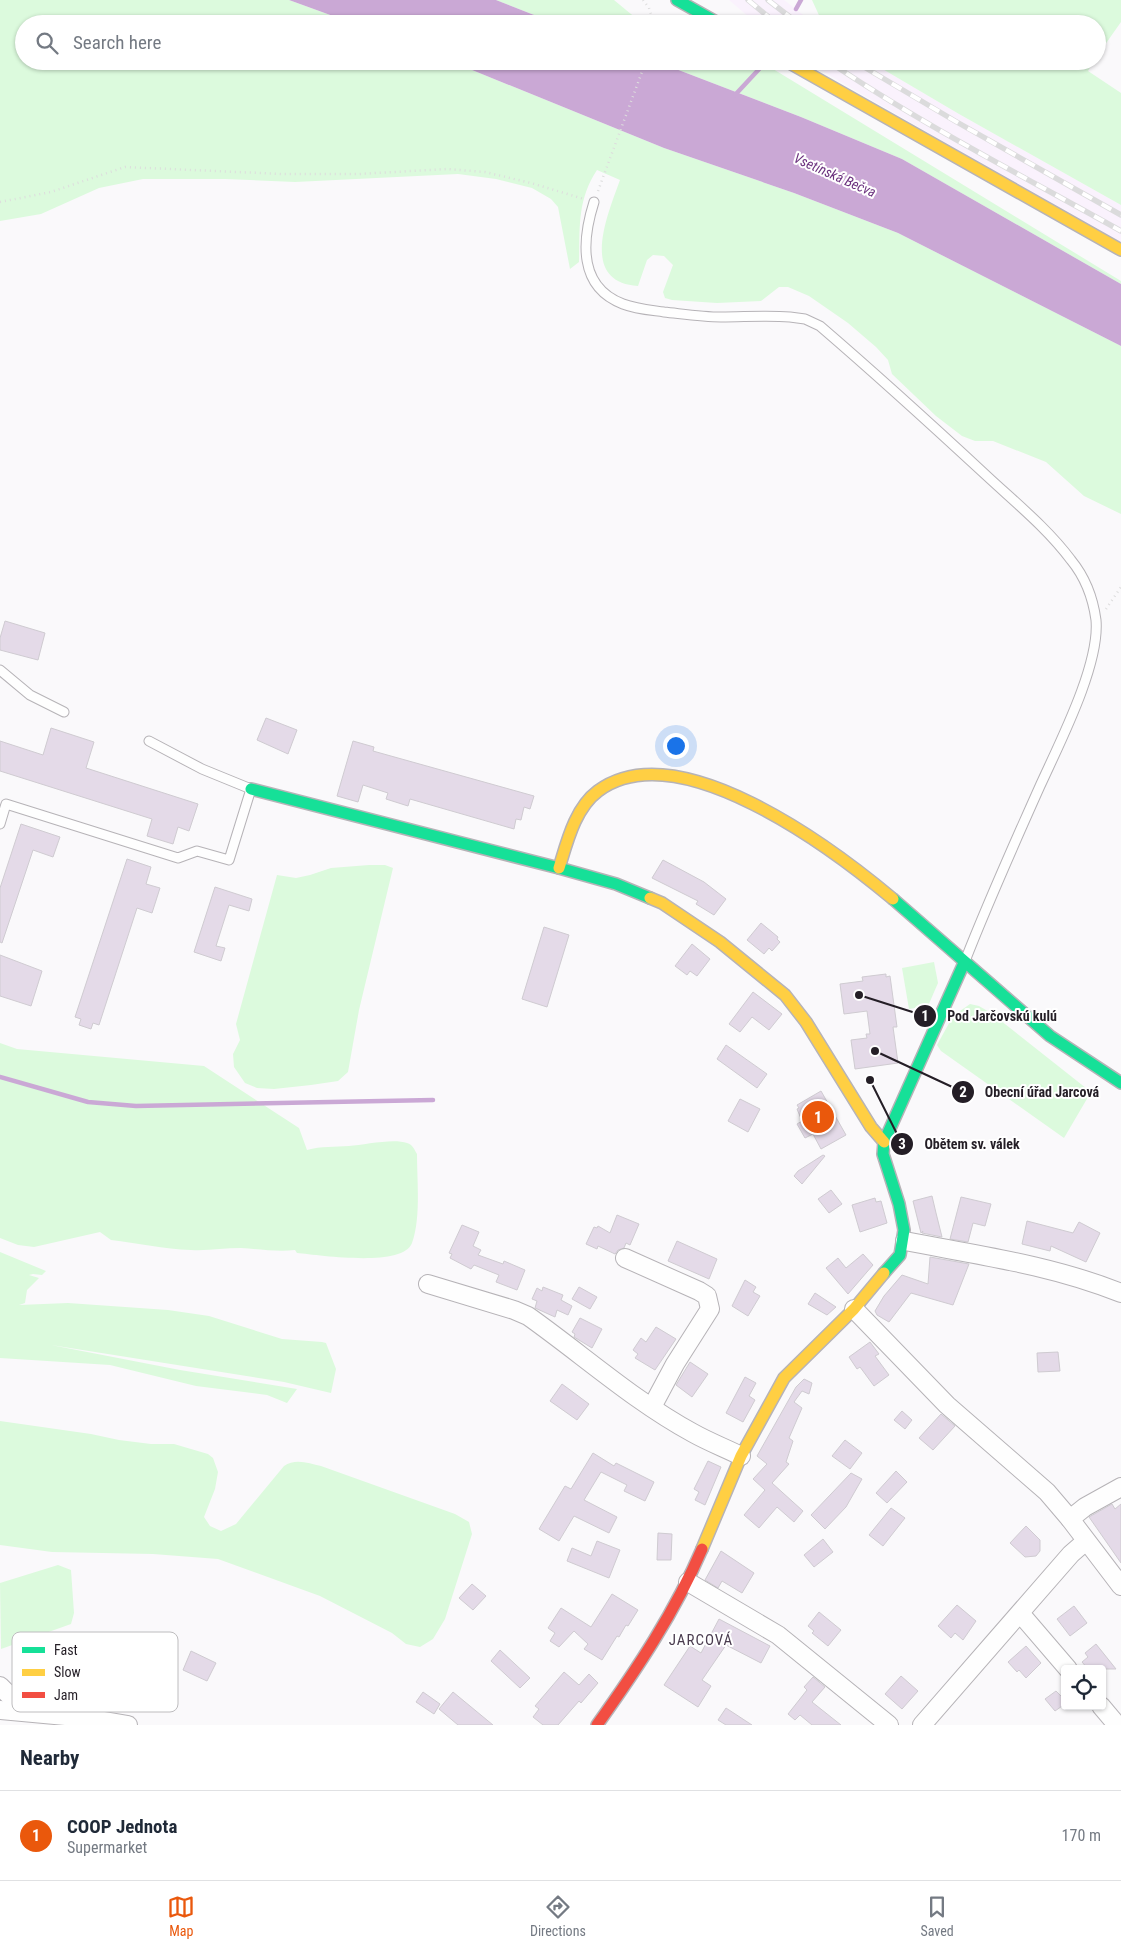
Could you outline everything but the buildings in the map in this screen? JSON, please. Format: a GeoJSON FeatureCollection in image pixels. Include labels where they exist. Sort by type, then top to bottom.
{"type":"FeatureCollection","features":[{"type":"Feature","properties":{"kind":"street"},"geometry":{"type":"LineString","coordinates":[[677,0],[704,15]]}},
{"type":"Feature","properties":{"kind":"street"},"geometry":{"type":"LineString","coordinates":[[802,70],[1121,250]]}},
{"type":"Feature","properties":{"kind":"street"},"geometry":{"type":"LineString","coordinates":[[559,868],[580,812],[599,790],[623,778],[641,774],[659,774],[693,780],[754,805],[834,853],[883,892],[1042,1029],[1121,1083]]}},
{"type":"Feature","properties":{"kind":"street"},"geometry":{"type":"LineString","coordinates":[[251,789],[559,868],[622,886],[662,903],[720,942],[776,986],[806,1022],[871,1127],[884,1142]]}},
{"type":"Feature","properties":{"kind":"street"},"geometry":{"type":"LineString","coordinates":[[597,1725],[667,1622],[688,1582],[741,1456],[784,1378],[854,1309],[896,1260],[905,1241],[903,1220],[883,1154],[884,1142],[964,962]]}},
{"type":"Feature","properties":{"kind":"street"},"geometry":{"type":"LineString","coordinates":[[905,1241],[1052,1270],[1121,1293]]}},
{"type":"Feature","properties":{"kind":"street"},"geometry":{"type":"LineString","coordinates":[[625,1258],[699,1291],[707,1296],[710,1304],[708,1314],[675,1364],[652,1407]]}},
{"type":"Feature","properties":{"kind":"street"},"geometry":{"type":"LineString","coordinates":[[428,1284],[528,1316],[612,1380],[652,1407],[694,1433],[741,1456]]}},
{"type":"Feature","properties":{"kind":"street"},"geometry":{"type":"LineString","coordinates":[[854,1309],[947,1404],[1042,1486],[1070,1519],[1121,1586]]}},
{"type":"Feature","properties":{"kind":"street"},"geometry":{"type":"LineString","coordinates":[[1070,1519],[1084,1507],[1121,1487]]}},
{"type":"Feature","properties":{"kind":"street"},"geometry":{"type":"LineString","coordinates":[[922,1725],[1071,1554],[1086,1541]]}},
{"type":"Feature","properties":{"kind":"street"},"geometry":{"type":"LineString","coordinates":[[688,1582],[778,1635],[889,1725]]}},
{"type":"Feature","properties":{"kind":"street"},"geometry":{"type":"LineString","coordinates":[[1020,1613],[1065,1665]]}},
{"type":"Feature","properties":{"kind":"street"},"geometry":{"type":"LineString","coordinates":[[0,1686],[12,1698]]}},
{"type":"Feature","properties":{"kind":"street"},"geometry":{"type":"LineString","coordinates":[[1104,1710],[1117,1725]]}},
{"type":"Feature","properties":{"kind":"street"},"geometry":{"type":"LineString","coordinates":[[30,1712],[87,1718],[128,1725]]}},
{"type":"Feature","properties":{"kind":"lane"},"geometry":{"type":"LineString","coordinates":[[594,202],[587,230],[587,266],[596,283],[610,297],[625,305],[640,309],[698,316],[790,317],[805,319],[820,326],[949,441],[1054,541],[1071,559],[1082,576],[1088,589],[1096,622],[1095,642],[1090,664],[1072,714],[990,898],[964,962]]}},
{"type":"Feature","properties":{"kind":"lane"},"geometry":{"type":"LineString","coordinates":[[0,670],[30,695],[64,712]]}},
{"type":"Feature","properties":{"kind":"lane"},"geometry":{"type":"LineString","coordinates":[[1,819],[6,804],[178,858],[197,851],[228,860],[251,789],[202,769],[149,741]]}},
{"type":"Feature","properties":{"kind":"path"},"geometry":{"type":"LineString","coordinates":[[643,0],[650,8],[652,15]]}},
{"type":"Feature","properties":{"kind":"path"},"geometry":{"type":"LineString","coordinates":[[0,202],[51,192],[124,167],[282,174],[359,174],[447,168],[485,172],[531,182],[594,202],[643,70]]}},
{"type":"Feature","properties":{"kind":"path"},"geometry":{"type":"LineString","coordinates":[[1096,622],[1121,587]]}},
{"type":"Feature","properties":{"kind":"shaded area"},"geometry":{"type":"Polygon","coordinates":[[[729,0],[784,0],[803,15],[746,15],[729,0]]]}},
{"type":"Feature","properties":{"kind":"shaded area"},"geometry":{"type":"Polygon","coordinates":[[[820,70],[884,70],[1121,205],[1121,245],[820,70]]]}},
{"type":"Feature","properties":{"kind":"green space"},"geometry":{"type":"Polygon","coordinates":[[[0,0],[289,0],[330,15],[15,15],[15,70],[472,70],[664,148],[794,193],[898,233],[1121,346],[1121,514],[1084,496],[1046,462],[993,441],[975,441],[962,436],[936,416],[892,374],[888,360],[876,347],[848,323],[809,296],[788,287],[779,287],[761,301],[717,303],[672,300],[665,298],[663,292],[673,265],[664,256],[653,255],[647,260],[638,286],[620,282],[608,273],[603,260],[602,244],[609,210],[620,180],[597,170],[586,192],[583,203],[579,262],[570,269],[558,207],[551,199],[532,188],[496,179],[458,174],[295,182],[225,179],[143,179],[99,188],[41,214],[0,221],[0,0]]]}},
{"type":"Feature","properties":{"kind":"green space"},"geometry":{"type":"Polygon","coordinates":[[[496,0],[614,0],[632,15],[534,15],[496,0]]]}},
{"type":"Feature","properties":{"kind":"green space"},"geometry":{"type":"Polygon","coordinates":[[[812,0],[1121,0],[1121,22],[1106,43],[1106,15],[819,15],[812,0]]]}},
{"type":"Feature","properties":{"kind":"green space"},"geometry":{"type":"Polygon","coordinates":[[[678,70],[775,70],[1121,281],[1121,284],[902,159],[801,117],[678,70]]]}},
{"type":"Feature","properties":{"kind":"green space"},"geometry":{"type":"Polygon","coordinates":[[[884,70],[1089,70],[1121,93],[1121,205],[884,70]]]}},
{"type":"Feature","properties":{"kind":"green space"},"geometry":{"type":"Polygon","coordinates":[[[385,865],[393,868],[359,1010],[348,1072],[338,1081],[274,1089],[257,1088],[245,1083],[234,1067],[233,1054],[240,1040],[236,1024],[277,875],[296,878],[331,868],[385,865]]]}},
{"type":"Feature","properties":{"kind":"green space"},"geometry":{"type":"Polygon","coordinates":[[[934,962],[938,983],[928,1006],[909,1009],[902,968],[934,962]]]}},
{"type":"Feature","properties":{"kind":"green space"},"geometry":{"type":"Polygon","coordinates":[[[970,1004],[979,1006],[991,1013],[1091,1092],[1064,1138],[941,1051],[937,1045],[953,1016],[970,1004]]]}},
{"type":"Feature","properties":{"kind":"green space"},"geometry":{"type":"Polygon","coordinates":[[[0,1043],[17,1049],[204,1066],[299,1128],[307,1150],[386,1141],[409,1144],[417,1154],[418,1187],[417,1222],[412,1243],[405,1251],[393,1255],[377,1258],[359,1258],[297,1253],[295,1250],[275,1251],[241,1248],[197,1250],[171,1248],[111,1240],[100,1232],[34,1247],[18,1245],[0,1238],[0,1043]]]}},
{"type":"Feature","properties":{"kind":"green space"},"geometry":{"type":"Polygon","coordinates":[[[0,1252],[46,1271],[42,1275],[29,1275],[39,1278],[27,1290],[25,1303],[19,1305],[68,1303],[168,1310],[209,1316],[282,1339],[326,1343],[336,1369],[331,1393],[284,1382],[51,1345],[180,1370],[297,1389],[287,1403],[267,1395],[196,1386],[110,1365],[0,1358],[0,1252]]]}},
{"type":"Feature","properties":{"kind":"green space"},"geometry":{"type":"Polygon","coordinates":[[[0,1421],[91,1434],[119,1440],[151,1444],[174,1444],[208,1454],[213,1458],[218,1472],[215,1489],[204,1517],[210,1526],[221,1531],[236,1524],[284,1466],[293,1462],[321,1466],[455,1514],[469,1522],[472,1534],[445,1619],[433,1639],[420,1647],[406,1644],[392,1633],[320,1596],[218,1559],[153,1554],[52,1552],[0,1545],[0,1421]]]}},
{"type":"Feature","properties":{"kind":"green space"},"geometry":{"type":"Polygon","coordinates":[[[58,1565],[71,1570],[74,1613],[71,1624],[49,1632],[12,1632],[12,1645],[1,1649],[0,1583],[58,1565]]]}},
{"type":"Feature","properties":{"kind":"water"},"geometry":{"type":"Polygon","coordinates":[[[289,0],[496,0],[534,15],[330,15],[289,0]]]}},
{"type":"Feature","properties":{"kind":"water","name":"Vsetínská Bečva"},"geometry":{"type":"Polygon","coordinates":[[[472,70],[678,70],[801,117],[902,159],[1121,284],[1121,346],[898,233],[794,193],[664,148],[472,70]]]}},
{"type":"Feature","properties":{"kind":"waterway"},"geometry":{"type":"LineString","coordinates":[[796,9],[801,0]]}},
{"type":"Feature","properties":{"kind":"waterway"},"geometry":{"type":"LineString","coordinates":[[735,95],[758,70]]}},
{"type":"Feature","properties":{"kind":"waterway"},"geometry":{"type":"LineString","coordinates":[[0,1077],[88,1102],[136,1106],[433,1100]]}},
{"type":"Feature","properties":{"kind":"railway"},"geometry":{"type":"LineString","coordinates":[[748,0],[766,15]]}},
{"type":"Feature","properties":{"kind":"railway"},"geometry":{"type":"LineString","coordinates":[[768,0],[787,15]]}},
{"type":"Feature","properties":{"kind":"railway"},"geometry":{"type":"LineString","coordinates":[[842,70],[936,128],[1121,231]]}},
{"type":"Feature","properties":{"kind":"railway"},"geometry":{"type":"LineString","coordinates":[[869,70],[1121,215]]}},
{"type":"Feature","properties":{"kind":"traffic: fast"},"geometry":{"type":"LineString","coordinates":[[677,0],[704,15]]}},
{"type":"Feature","properties":{"kind":"traffic: fast"},"geometry":{"type":"LineString","coordinates":[[251,789],[559,868],[616,884],[650,898]]}},
{"type":"Feature","properties":{"kind":"traffic: fast"},"geometry":{"type":"LineString","coordinates":[[893,899],[1050,1036],[1121,1083]]}},
{"type":"Feature","properties":{"kind":"traffic: fast"},"geometry":{"type":"LineString","coordinates":[[884,1273],[900,1255],[904,1230],[899,1204],[883,1154],[884,1142],[964,963]]}},
{"type":"Feature","properties":{"kind":"traffic: slow"},"geometry":{"type":"LineString","coordinates":[[802,70],[1121,250]]}},
{"type":"Feature","properties":{"kind":"traffic: slow"},"geometry":{"type":"LineString","coordinates":[[559,868],[578,816],[590,798],[598,791],[631,777],[669,776],[710,786],[753,804],[794,827],[832,852],[893,899]]}},
{"type":"Feature","properties":{"kind":"traffic: slow"},"geometry":{"type":"LineString","coordinates":[[650,898],[662,903],[720,942],[785,995],[806,1022],[871,1127],[884,1142]]}},
{"type":"Feature","properties":{"kind":"traffic: slow"},"geometry":{"type":"LineString","coordinates":[[702,1549],[741,1456],[784,1378],[854,1309],[884,1273]]}},
{"type":"Feature","properties":{"kind":"traffic: jam"},"geometry":{"type":"LineString","coordinates":[[597,1725],[654,1640],[680,1595],[702,1549]]}},
{"type":"Feature","properties":{"kind":"place","name":"Pod Jarčovskú kulú"},"geometry":{"type":"Point","coordinates":[859,995]}},
{"type":"Feature","properties":{"kind":"place","name":"Obecní úřad Jarcová"},"geometry":{"type":"Point","coordinates":[875,1051]}},
{"type":"Feature","properties":{"kind":"place","name":"Obětem sv. válek"},"geometry":{"type":"Point","coordinates":[870,1080]}},
{"type":"Feature","properties":{"kind":"place","name":"COOP Jednota"},"geometry":{"type":"Point","coordinates":[818,1117]}},
{"type":"Feature","properties":{"kind":"district","name":"JARCOVÁ"},"geometry":{"type":"Point","coordinates":[701,1640]}}]}
